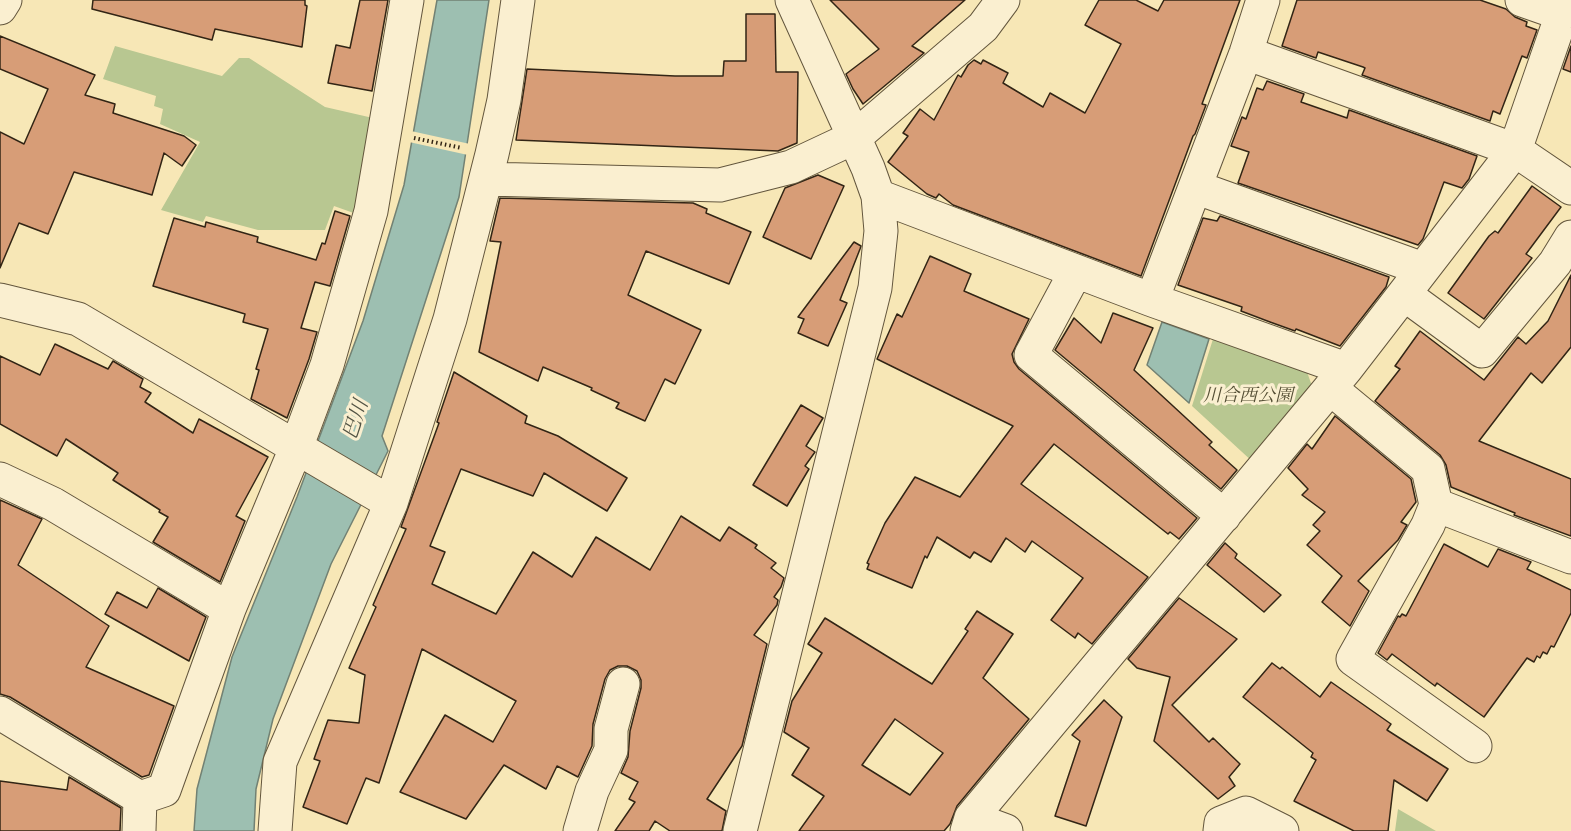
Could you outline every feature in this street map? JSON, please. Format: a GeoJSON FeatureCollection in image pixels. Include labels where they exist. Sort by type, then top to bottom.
{"type":"FeatureCollection","features":[{"type":"Feature","properties":{"kind":"street"},"geometry":{"type":"LineString","coordinates":[[0,8],[5,0]]}},
{"type":"Feature","properties":{"kind":"street"},"geometry":{"type":"LineString","coordinates":[[0,713],[140,798],[164,790],[229,609],[300,450],[327,365],[372,211],[407,0]]}},
{"type":"Feature","properties":{"kind":"street"},"geometry":{"type":"LineString","coordinates":[[274,831],[280,762],[386,500],[450,319],[504,100],[518,0]]}},
{"type":"Feature","properties":{"kind":"street"},"geometry":{"type":"LineString","coordinates":[[740,831],[875,288],[880,231],[878,196],[855,137],[792,0]]}},
{"type":"Feature","properties":{"kind":"street"},"geometry":{"type":"LineString","coordinates":[[486,179],[720,185],[791,167],[855,137],[983,27],[1003,0]]}},
{"type":"Feature","properties":{"kind":"street"},"geometry":{"type":"LineString","coordinates":[[1152,300],[1246,53],[1263,0]]}},
{"type":"Feature","properties":{"kind":"street"},"geometry":{"type":"LineString","coordinates":[[969,825],[1338,379],[1515,150],[1565,7],[1522,0]]}},
{"type":"Feature","properties":{"kind":"street"},"geometry":{"type":"LineString","coordinates":[[1246,53],[1515,150],[1571,188]]}},
{"type":"Feature","properties":{"kind":"street"},"geometry":{"type":"LineString","coordinates":[[1195,187],[1413,282],[1482,351],[1555,263],[1571,237]]}},
{"type":"Feature","properties":{"kind":"street"},"geometry":{"type":"LineString","coordinates":[[878,196],[1152,300],[1338,379],[1428,469],[1436,506],[1428,525],[1353,659],[1475,746]]}},
{"type":"Feature","properties":{"kind":"street"},"geometry":{"type":"LineString","coordinates":[[1076,271],[1030,355],[1224,516]]}},
{"type":"Feature","properties":{"kind":"street"},"geometry":{"type":"LineString","coordinates":[[0,300],[78,319],[386,500]]}},
{"type":"Feature","properties":{"kind":"street"},"geometry":{"type":"LineString","coordinates":[[0,479],[53,504],[229,609]]}},
{"type":"Feature","properties":{"kind":"street"},"geometry":{"type":"LineString","coordinates":[[1436,506],[1571,557]]}},
{"type":"Feature","properties":{"kind":"street"},"geometry":{"type":"LineString","coordinates":[[580,831],[592,791],[611,750],[611,729],[623,684]]}},
{"type":"Feature","properties":{"kind":"street"},"geometry":{"type":"LineString","coordinates":[[139,831],[140,798]]}},
{"type":"Feature","properties":{"kind":"street"},"geometry":{"type":"LineString","coordinates":[[1220,831],[1221,823],[1246,813],[1282,831]]}},
{"type":"Feature","properties":{"kind":"street"},"geometry":{"type":"LineString","coordinates":[[969,825],[1006,831]]}},
{"type":"Feature","properties":{"kind":"path"},"geometry":{"type":"LineString","coordinates":[[409,136],[464,148]]}},
{"type":"Feature","properties":{"kind":"green space"},"geometry":{"type":"Polygon","coordinates":[[[115,46],[222,76],[239,58],[249,58],[325,107],[373,118],[362,216],[334,206],[325,230],[258,230],[206,216],[203,222],[161,210],[200,142],[160,124],[163,109],[154,106],[156,96],[103,79],[115,46]]]}},
{"type":"Feature","properties":{"kind":"green space","name":"川合西公園"},"geometry":{"type":"Polygon","coordinates":[[[1213,339],[1306,369],[1313,389],[1254,463],[1192,406],[1213,339]]]}},
{"type":"Feature","properties":{"kind":"green space"},"geometry":{"type":"Polygon","coordinates":[[[1398,809],[1436,831],[1395,831],[1398,809]]]}},
{"type":"Feature","properties":{"kind":"water","name":"巴川"},"geometry":{"type":"Polygon","coordinates":[[[437,0],[489,0],[459,197],[382,436],[388,451],[331,564],[273,719],[256,789],[254,831],[194,831],[197,789],[232,657],[297,497],[363,321],[404,185],[437,0]]]}},
{"type":"Feature","properties":{"kind":"water"},"geometry":{"type":"Polygon","coordinates":[[[1162,322],[1209,339],[1189,403],[1147,365],[1162,322]]]}},
{"type":"Feature","properties":{"kind":"pier"},"geometry":{"type":"Polygon","coordinates":[[[411,131],[470,144],[468,155],[409,142],[411,131]]]}},
{"type":"Feature","properties":{"kind":"building"},"geometry":{"type":"Polygon","coordinates":[[[93,0],[305,0],[307,6],[302,47],[215,29],[212,40],[92,9],[93,0]]]}},
{"type":"Feature","properties":{"kind":"building"},"geometry":{"type":"Polygon","coordinates":[[[360,0],[388,0],[372,91],[328,83],[336,45],[350,48],[360,0]]]}},
{"type":"Feature","properties":{"kind":"building"},"geometry":{"type":"Polygon","coordinates":[[[830,0],[965,0],[912,46],[924,53],[863,104],[846,74],[879,49],[830,0]]]}},
{"type":"Feature","properties":{"kind":"building"},"geometry":{"type":"Polygon","coordinates":[[[1099,0],[1136,0],[1158,11],[1164,0],[1240,0],[1202,104],[1206,105],[1141,276],[953,205],[939,194],[936,198],[927,194],[888,162],[908,136],[903,133],[920,109],[934,120],[958,75],[961,77],[974,60],[981,64],[983,60],[1008,73],[1003,83],[1043,107],[1050,93],[1085,113],[1121,44],[1085,25],[1099,0]]]}},
{"type":"Feature","properties":{"kind":"building"},"geometry":{"type":"Polygon","coordinates":[[[1297,0],[1480,0],[1506,9],[1515,17],[1527,22],[1526,26],[1537,30],[1527,58],[1522,56],[1500,114],[1493,111],[1490,121],[1362,75],[1365,68],[1363,67],[1318,52],[1316,58],[1282,46],[1297,0]]]}},
{"type":"Feature","properties":{"kind":"building"},"geometry":{"type":"Polygon","coordinates":[[[746,14],[775,14],[776,72],[798,72],[797,143],[778,151],[516,140],[527,69],[723,76],[724,61],[746,61],[746,14]]]}},
{"type":"Feature","properties":{"kind":"building"},"geometry":{"type":"Polygon","coordinates":[[[0,36],[95,75],[85,95],[115,104],[113,113],[184,136],[196,145],[182,166],[164,153],[152,195],[74,172],[48,234],[19,223],[0,268],[0,132],[24,144],[48,89],[0,69],[0,36]]]}},
{"type":"Feature","properties":{"kind":"building"},"geometry":{"type":"Polygon","coordinates":[[[1571,46],[1571,72],[1563,69],[1571,46]]]}},
{"type":"Feature","properties":{"kind":"building"},"geometry":{"type":"Polygon","coordinates":[[[1267,81],[1304,94],[1301,102],[1347,118],[1349,110],[1477,156],[1469,179],[1462,188],[1444,182],[1423,239],[1418,245],[1238,183],[1249,152],[1231,146],[1242,117],[1246,119],[1257,88],[1263,90],[1267,81]]]}},
{"type":"Feature","properties":{"kind":"building"},"geometry":{"type":"Polygon","coordinates":[[[818,175],[844,186],[811,259],[763,237],[785,188],[818,175]]]}},
{"type":"Feature","properties":{"kind":"building"},"geometry":{"type":"Polygon","coordinates":[[[1532,186],[1561,207],[1526,254],[1532,258],[1484,319],[1448,293],[1489,236],[1495,231],[1498,233],[1532,186]]]}},
{"type":"Feature","properties":{"kind":"building"},"geometry":{"type":"Polygon","coordinates":[[[500,198],[693,203],[707,209],[706,213],[751,232],[729,284],[646,251],[628,295],[701,330],[675,384],[665,379],[645,421],[616,408],[619,403],[591,390],[592,388],[543,367],[538,381],[479,352],[501,242],[490,241],[500,198]]]}},
{"type":"Feature","properties":{"kind":"building"},"geometry":{"type":"Polygon","coordinates":[[[335,211],[350,216],[330,286],[315,282],[301,328],[317,332],[287,418],[251,399],[259,370],[256,369],[268,329],[243,322],[245,314],[153,286],[174,218],[205,227],[206,222],[258,237],[257,242],[316,260],[322,243],[325,244],[335,211]]]}},
{"type":"Feature","properties":{"kind":"building"},"geometry":{"type":"Polygon","coordinates":[[[1220,216],[1389,277],[1386,287],[1340,346],[1296,329],[1295,331],[1270,322],[1241,311],[1242,307],[1178,285],[1203,218],[1217,221],[1220,216]]]}},
{"type":"Feature","properties":{"kind":"building"},"geometry":{"type":"Polygon","coordinates":[[[854,242],[861,246],[840,300],[847,303],[828,346],[798,333],[804,319],[798,317],[854,242]]]}},
{"type":"Feature","properties":{"kind":"building"},"geometry":{"type":"Polygon","coordinates":[[[930,256],[971,274],[964,291],[1029,319],[1012,354],[1019,369],[1197,518],[1179,539],[1170,532],[1168,534],[1054,444],[1021,484],[1148,577],[1092,644],[1078,633],[1075,638],[1051,620],[1083,578],[1032,541],[1025,552],[1006,538],[991,562],[974,552],[970,558],[937,537],[927,558],[925,556],[912,588],[867,569],[869,564],[867,563],[885,523],[915,477],[960,497],[1013,426],[877,359],[897,314],[902,317],[930,256]]]}},
{"type":"Feature","properties":{"kind":"building"},"geometry":{"type":"Polygon","coordinates":[[[1571,275],[1571,347],[1542,383],[1531,373],[1479,441],[1571,479],[1571,536],[1514,515],[1515,513],[1451,487],[1446,465],[1440,455],[1375,401],[1400,369],[1395,366],[1420,331],[1484,380],[1518,337],[1526,344],[1548,321],[1571,275]]]}},
{"type":"Feature","properties":{"kind":"building"},"geometry":{"type":"Polygon","coordinates":[[[1113,313],[1153,328],[1134,370],[1212,442],[1209,445],[1237,470],[1221,489],[1055,350],[1074,318],[1101,343],[1113,313]]]}},
{"type":"Feature","properties":{"kind":"building"},"geometry":{"type":"Polygon","coordinates":[[[55,344],[108,369],[113,361],[143,379],[140,387],[151,393],[145,402],[193,433],[199,419],[268,457],[236,516],[245,521],[220,582],[153,542],[168,517],[113,480],[118,473],[66,439],[57,456],[0,424],[0,356],[40,375],[55,344]]]}},
{"type":"Feature","properties":{"kind":"building"},"geometry":{"type":"Polygon","coordinates":[[[454,372],[527,416],[525,423],[558,436],[627,478],[607,511],[544,473],[533,496],[461,469],[430,546],[445,552],[432,584],[496,614],[533,552],[572,577],[596,537],[650,570],[681,516],[720,541],[729,527],[757,545],[755,548],[776,563],[771,568],[784,578],[774,597],[778,600],[777,605],[754,635],[767,644],[742,746],[707,799],[726,811],[722,831],[670,831],[655,821],[649,831],[615,831],[635,802],[629,799],[638,782],[621,773],[628,757],[630,731],[641,688],[641,680],[637,671],[627,666],[618,666],[610,670],[605,679],[593,724],[592,746],[578,777],[557,766],[546,789],[504,765],[466,819],[400,792],[445,715],[493,742],[516,701],[422,649],[379,783],[366,778],[347,824],[303,807],[320,761],[314,759],[328,720],[359,723],[365,675],[349,668],[376,607],[373,605],[406,529],[401,527],[439,423],[437,422],[454,372]]]}},
{"type":"Feature","properties":{"kind":"building"},"geometry":{"type":"Polygon","coordinates":[[[801,405],[823,418],[806,446],[815,452],[805,466],[809,469],[787,506],[753,485],[801,405]]]}},
{"type":"Feature","properties":{"kind":"building"},"geometry":{"type":"Polygon","coordinates":[[[1335,416],[1411,479],[1416,502],[1401,522],[1407,525],[1398,540],[1358,581],[1369,591],[1350,626],[1322,602],[1342,576],[1307,545],[1320,531],[1313,525],[1325,512],[1302,495],[1308,489],[1288,468],[1307,444],[1312,449],[1335,416]]]}},
{"type":"Feature","properties":{"kind":"building"},"geometry":{"type":"Polygon","coordinates":[[[0,500],[42,519],[18,565],[109,626],[86,667],[174,706],[149,775],[142,777],[10,697],[0,694],[0,500]]]}},
{"type":"Feature","properties":{"kind":"building"},"geometry":{"type":"Polygon","coordinates":[[[1225,543],[1237,554],[1235,558],[1281,595],[1264,612],[1207,565],[1225,543]]]}},
{"type":"Feature","properties":{"kind":"building"},"geometry":{"type":"Polygon","coordinates":[[[1444,544],[1488,567],[1498,549],[1531,562],[1527,569],[1571,590],[1571,613],[1554,647],[1551,646],[1547,654],[1543,652],[1540,658],[1537,656],[1534,662],[1527,658],[1484,717],[1437,683],[1435,686],[1392,654],[1387,660],[1378,653],[1398,616],[1402,614],[1406,616],[1444,544]]]}},
{"type":"Feature","properties":{"kind":"building"},"geometry":{"type":"Polygon","coordinates":[[[158,588],[206,617],[189,661],[105,614],[117,592],[147,608],[158,588]]]}},
{"type":"Feature","properties":{"kind":"building"},"geometry":{"type":"Polygon","coordinates":[[[1179,598],[1237,639],[1172,705],[1209,742],[1213,738],[1240,764],[1229,777],[1235,786],[1218,799],[1154,741],[1170,677],[1137,668],[1128,659],[1179,598]]]}},
{"type":"Feature","properties":{"kind":"building"},"geometry":{"type":"Polygon","coordinates":[[[977,611],[1013,634],[983,678],[1029,719],[957,806],[950,824],[944,831],[799,831],[824,796],[792,775],[809,748],[784,732],[792,701],[822,653],[808,644],[825,618],[932,684],[968,631],[965,629],[977,611]],[[895,719],[862,765],[910,795],[943,753],[895,719]]]}},
{"type":"Feature","properties":{"kind":"building"},"geometry":{"type":"Polygon","coordinates":[[[1272,663],[1280,669],[1282,667],[1320,697],[1331,682],[1391,724],[1387,730],[1448,769],[1427,801],[1394,780],[1388,831],[1354,831],[1294,801],[1316,760],[1311,757],[1313,753],[1243,697],[1272,663]]]}},
{"type":"Feature","properties":{"kind":"building"},"geometry":{"type":"Polygon","coordinates":[[[1104,700],[1122,717],[1086,826],[1055,816],[1080,741],[1072,735],[1104,700]]]}},
{"type":"Feature","properties":{"kind":"building"},"geometry":{"type":"Polygon","coordinates":[[[69,777],[121,808],[120,831],[0,831],[0,781],[67,790],[69,777]]]}}]}
